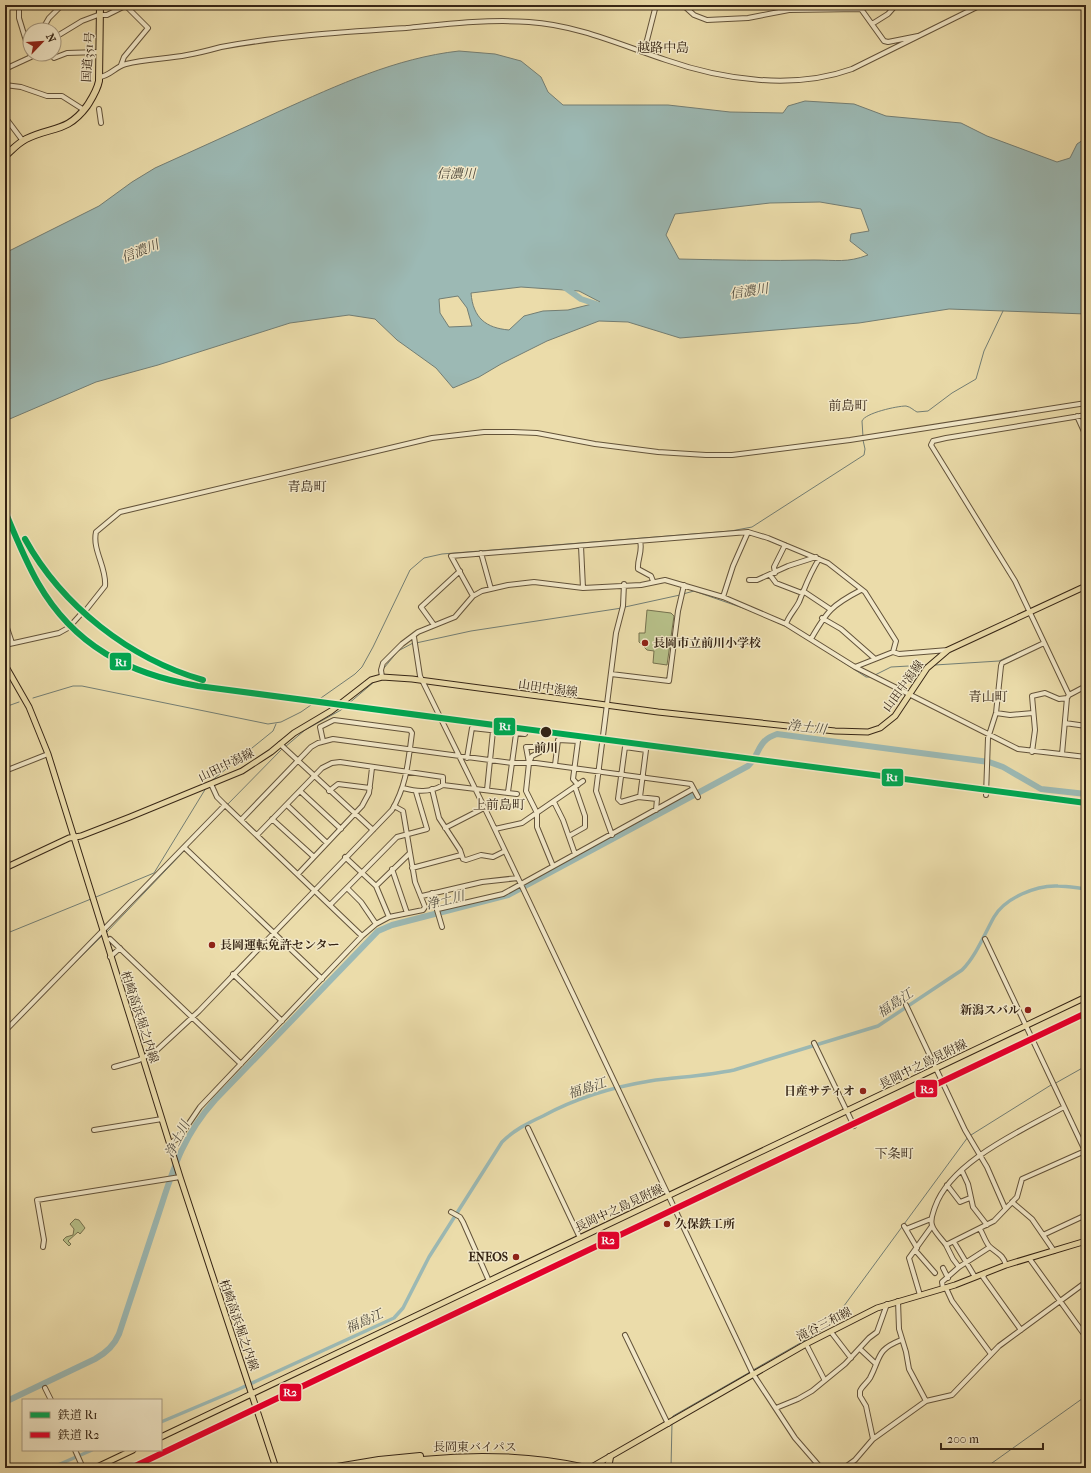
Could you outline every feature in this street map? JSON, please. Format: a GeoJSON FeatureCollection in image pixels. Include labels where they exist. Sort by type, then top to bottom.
{"type":"FeatureCollection","features":[{"type":"Feature","properties":{"kind":"highway","name":"国道351号"},"geometry":{"type":"LineString","coordinates":[[5,156],[23,141],[67,125],[77,118],[84,110],[96,90],[99,77],[100,5]]}},
{"type":"Feature","properties":{"kind":"highway","name":"長岡東バイパス"},"geometry":{"type":"LineString","coordinates":[[413,1462],[465,1457],[521,1458],[586,1468]]}},
{"type":"Feature","properties":{"kind":"highway"},"geometry":{"type":"LineString","coordinates":[[608,1468],[610,1457]]}},
{"type":"Feature","properties":{"kind":"highway"},"geometry":{"type":"LineString","coordinates":[[460,1461],[539,1468]]}},
{"type":"Feature","properties":{"kind":"highway"},"geometry":{"type":"LineString","coordinates":[[331,1468],[413,1462]]}},
{"type":"Feature","properties":{"kind":"highway"},"geometry":{"type":"LineString","coordinates":[[365,1468],[413,1462]]}},
{"type":"Feature","properties":{"kind":"highway"},"geometry":{"type":"LineString","coordinates":[[389,1468],[413,1462]]}},
{"type":"Feature","properties":{"kind":"highway","name":"長岡東バイパス"},"geometry":{"type":"LineString","coordinates":[[413,1462],[505,1462],[552,1468]]}},
{"type":"Feature","properties":{"kind":"main road","name":"山田中潟線"},"geometry":{"type":"LineString","coordinates":[[5,868],[74,837],[211,784],[248,767],[294,733],[331,711],[367,682],[382,677],[761,724],[861,732],[880,728],[892,720],[927,668],[948,650],[1086,586]]}},
{"type":"Feature","properties":{"kind":"main road","name":"柏崎高浜堀之内線"},"geometry":{"type":"LineString","coordinates":[[5,665],[29,707],[48,754],[110,958],[180,1177],[251,1391]]}},
{"type":"Feature","properties":{"kind":"main road","name":"長岡中之島見附線"},"geometry":{"type":"LineString","coordinates":[[162,1436],[251,1391],[489,1281],[1086,997]]}},
{"type":"Feature","properties":{"kind":"main road","name":"滝谷三和線"},"geometry":{"type":"LineString","coordinates":[[590,1468],[806,1344],[887,1304],[944,1288],[1006,1265],[1086,1241]]}},
{"type":"Feature","properties":{"kind":"main road"},"geometry":{"type":"LineString","coordinates":[[251,1391],[276,1467]]}},
{"type":"Feature","properties":{"kind":"main road"},"geometry":{"type":"LineString","coordinates":[[95,1468],[131,1451]]}},
{"type":"Feature","properties":{"kind":"street"},"geometry":{"type":"LineString","coordinates":[[19,5],[19,18],[22,26]]}},
{"type":"Feature","properties":{"kind":"street"},"geometry":{"type":"LineString","coordinates":[[47,22],[62,5]]}},
{"type":"Feature","properties":{"kind":"street"},"geometry":{"type":"LineString","coordinates":[[62,33],[82,21],[101,15],[107,15],[126,5],[148,28],[124,57],[121,66]]}},
{"type":"Feature","properties":{"kind":"street"},"geometry":{"type":"LineString","coordinates":[[644,52],[656,5]]}},
{"type":"Feature","properties":{"kind":"street"},"geometry":{"type":"LineString","coordinates":[[683,5],[694,15],[707,20],[748,18],[789,10],[861,9],[868,5]]}},
{"type":"Feature","properties":{"kind":"street"},"geometry":{"type":"LineString","coordinates":[[872,24],[888,14],[896,5]]}},
{"type":"Feature","properties":{"kind":"street"},"geometry":{"type":"LineString","coordinates":[[99,77],[106,76],[121,66],[246,43],[370,30],[512,21],[550,24],[566,27],[668,61],[714,73],[745,78],[791,80],[820,78],[842,73],[981,5]]}},
{"type":"Feature","properties":{"kind":"street"},"geometry":{"type":"LineString","coordinates":[[861,9],[884,41],[888,42],[919,36]]}},
{"type":"Feature","properties":{"kind":"street"},"geometry":{"type":"LineString","coordinates":[[62,54],[67,52],[100,52]]}},
{"type":"Feature","properties":{"kind":"street"},"geometry":{"type":"LineString","coordinates":[[5,69],[22,61]]}},
{"type":"Feature","properties":{"kind":"street"},"geometry":{"type":"LineString","coordinates":[[5,85],[21,87],[47,96],[62,96],[84,110]]}},
{"type":"Feature","properties":{"kind":"street"},"geometry":{"type":"LineString","coordinates":[[99,109],[101,123]]}},
{"type":"Feature","properties":{"kind":"street"},"geometry":{"type":"LineString","coordinates":[[5,117],[23,141]]}},
{"type":"Feature","properties":{"kind":"street"},"geometry":{"type":"LineString","coordinates":[[86,610],[105,586],[105,576],[96,542],[96,532],[120,512],[424,440],[484,432],[513,432],[537,434],[595,444],[658,452],[706,455],[732,454],[850,440],[1086,403]]}},
{"type":"Feature","properties":{"kind":"street"},"geometry":{"type":"LineString","coordinates":[[1062,754],[1064,723],[1068,696],[1005,562],[931,445],[933,441],[946,438],[1086,415]]}},
{"type":"Feature","properties":{"kind":"street"},"geometry":{"type":"LineString","coordinates":[[1077,416],[1086,436]]}},
{"type":"Feature","properties":{"kind":"street"},"geometry":{"type":"LineString","coordinates":[[723,597],[733,566],[748,532]]}},
{"type":"Feature","properties":{"kind":"street"},"geometry":{"type":"LineString","coordinates":[[473,596],[451,556],[640,542],[748,532],[828,563],[861,590],[876,608],[896,641],[893,652]]}},
{"type":"Feature","properties":{"kind":"street"},"geometry":{"type":"LineString","coordinates":[[640,542],[642,554],[637,564],[638,569],[650,576],[653,582]]}},
{"type":"Feature","properties":{"kind":"street"},"geometry":{"type":"LineString","coordinates":[[784,545],[774,567],[773,574],[776,583],[802,592],[830,609]]}},
{"type":"Feature","properties":{"kind":"street"},"geometry":{"type":"LineString","coordinates":[[581,546],[583,588]]}},
{"type":"Feature","properties":{"kind":"street"},"geometry":{"type":"LineString","coordinates":[[481,553],[491,589]]}},
{"type":"Feature","properties":{"kind":"street"},"geometry":{"type":"LineString","coordinates":[[748,580],[753,581],[773,574],[788,566],[817,558]]}},
{"type":"Feature","properties":{"kind":"street"},"geometry":{"type":"LineString","coordinates":[[786,624],[788,616],[798,603],[817,558]]}},
{"type":"Feature","properties":{"kind":"street"},"geometry":{"type":"LineString","coordinates":[[434,625],[421,607],[460,571]]}},
{"type":"Feature","properties":{"kind":"street"},"geometry":{"type":"LineString","coordinates":[[382,677],[381,670],[383,663],[402,644],[414,637],[418,632],[455,617],[473,596],[491,589],[534,582],[583,588],[624,584],[641,585],[665,580],[723,597],[786,624],[855,668],[1018,749],[1032,752],[1086,757]]}},
{"type":"Feature","properties":{"kind":"street"},"geometry":{"type":"LineString","coordinates":[[612,835],[596,793],[617,626],[623,606],[624,584]]}},
{"type":"Feature","properties":{"kind":"street"},"geometry":{"type":"LineString","coordinates":[[611,674],[669,681],[678,611],[684,585]]}},
{"type":"Feature","properties":{"kind":"street"},"geometry":{"type":"LineString","coordinates":[[811,639],[822,618],[830,609],[844,599],[861,590]]}},
{"type":"Feature","properties":{"kind":"street"},"geometry":{"type":"LineString","coordinates":[[72,624],[81,614]]}},
{"type":"Feature","properties":{"kind":"street"},"geometry":{"type":"LineString","coordinates":[[822,618],[841,629],[874,658]]}},
{"type":"Feature","properties":{"kind":"street"},"geometry":{"type":"LineString","coordinates":[[5,622],[12,643]]}},
{"type":"Feature","properties":{"kind":"street"},"geometry":{"type":"LineString","coordinates":[[5,645],[59,633],[68,628]]}},
{"type":"Feature","properties":{"kind":"street"},"geometry":{"type":"LineString","coordinates":[[414,637],[422,681],[495,829],[753,1374],[795,1438],[821,1468]]}},
{"type":"Feature","properties":{"kind":"street"},"geometry":{"type":"LineString","coordinates":[[986,795],[990,734],[996,713],[999,672],[1002,663],[1044,643]]}},
{"type":"Feature","properties":{"kind":"street"},"geometry":{"type":"LineString","coordinates":[[855,668],[874,658],[893,652],[899,654],[948,650]]}},
{"type":"Feature","properties":{"kind":"street"},"geometry":{"type":"LineString","coordinates":[[1032,752],[1035,730],[1032,696],[1045,693],[1060,699],[1086,686]]}},
{"type":"Feature","properties":{"kind":"street"},"geometry":{"type":"LineString","coordinates":[[996,713],[1010,715],[1033,713]]}},
{"type":"Feature","properties":{"kind":"street"},"geometry":{"type":"LineString","coordinates":[[114,1067],[143,1058],[163,1045],[193,1017],[346,856],[373,830],[394,806],[403,788],[407,772],[412,733],[410,730],[334,720],[320,728],[323,741]]}},
{"type":"Feature","properties":{"kind":"street"},"geometry":{"type":"LineString","coordinates":[[1064,723],[1086,726]]}},
{"type":"Feature","properties":{"kind":"street"},"geometry":{"type":"LineString","coordinates":[[467,758],[471,728],[524,734]]}},
{"type":"Feature","properties":{"kind":"street"},"geometry":{"type":"LineString","coordinates":[[487,790],[493,730]]}},
{"type":"Feature","properties":{"kind":"street"},"geometry":{"type":"LineString","coordinates":[[508,792],[516,734]]}},
{"type":"Feature","properties":{"kind":"street"},"geometry":{"type":"LineString","coordinates":[[241,820],[311,747],[323,741],[333,739],[467,758],[512,763],[555,765],[622,774],[642,779],[691,784],[698,797]]}},
{"type":"Feature","properties":{"kind":"street"},"geometry":{"type":"LineString","coordinates":[[555,765],[558,740],[576,741],[573,779],[585,816],[585,827],[569,836]]}},
{"type":"Feature","properties":{"kind":"street"},"geometry":{"type":"LineString","coordinates":[[280,744],[329,791],[373,830]]}},
{"type":"Feature","properties":{"kind":"street"},"geometry":{"type":"LineString","coordinates":[[529,763],[532,756],[540,752],[538,747],[526,747],[529,763],[526,792],[537,813],[536,827],[553,866]]}},
{"type":"Feature","properties":{"kind":"street"},"geometry":{"type":"LineString","coordinates":[[640,797],[646,750],[625,747],[618,799],[621,802],[640,797],[657,799],[656,810]]}},
{"type":"Feature","properties":{"kind":"street"},"geometry":{"type":"LineString","coordinates":[[5,771],[48,754]]}},
{"type":"Feature","properties":{"kind":"street"},"geometry":{"type":"LineString","coordinates":[[257,835],[313,776],[322,768],[336,762],[443,777],[443,785]]}},
{"type":"Feature","properties":{"kind":"street"},"geometry":{"type":"LineString","coordinates":[[298,874],[355,815],[365,802],[370,788],[372,768]]}},
{"type":"Feature","properties":{"kind":"street"},"geometry":{"type":"LineString","coordinates":[[495,829],[518,824],[554,802],[583,781]]}},
{"type":"Feature","properties":{"kind":"street"},"geometry":{"type":"LineString","coordinates":[[211,784],[217,797],[362,936]]}},
{"type":"Feature","properties":{"kind":"street"},"geometry":{"type":"LineString","coordinates":[[329,791],[338,784],[370,788]]}},
{"type":"Feature","properties":{"kind":"street"},"geometry":{"type":"LineString","coordinates":[[403,788],[416,792],[432,790],[443,785],[517,794]]}},
{"type":"Feature","properties":{"kind":"street"},"geometry":{"type":"LineString","coordinates":[[432,790],[438,813],[445,828],[460,850],[463,859],[466,860],[480,855],[493,857],[505,852]]}},
{"type":"Feature","properties":{"kind":"street"},"geometry":{"type":"LineString","coordinates":[[438,912],[503,894],[694,790]]}},
{"type":"Feature","properties":{"kind":"street"},"geometry":{"type":"LineString","coordinates":[[300,791],[340,829]]}},
{"type":"Feature","properties":{"kind":"street"},"geometry":{"type":"LineString","coordinates":[[330,905],[397,837],[427,829],[416,792]]}},
{"type":"Feature","properties":{"kind":"street"},"geometry":{"type":"LineString","coordinates":[[554,802],[575,854]]}},
{"type":"Feature","properties":{"kind":"street"},"geometry":{"type":"LineString","coordinates":[[5,1031],[185,848],[225,805]]}},
{"type":"Feature","properties":{"kind":"street"},"geometry":{"type":"LineString","coordinates":[[287,805],[327,843]]}},
{"type":"Feature","properties":{"kind":"street"},"geometry":{"type":"LineString","coordinates":[[170,1143],[180,1138],[200,1107],[362,936],[376,924],[389,918],[423,910],[425,906],[415,882],[403,811],[394,806]]}},
{"type":"Feature","properties":{"kind":"street"},"geometry":{"type":"LineString","coordinates":[[445,828],[484,808]]}},
{"type":"Feature","properties":{"kind":"street"},"geometry":{"type":"LineString","coordinates":[[272,819],[314,857]]}},
{"type":"Feature","properties":{"kind":"street"},"geometry":{"type":"LineString","coordinates":[[185,848],[322,979]]}},
{"type":"Feature","properties":{"kind":"street"},"geometry":{"type":"LineString","coordinates":[[376,886],[410,853]]}},
{"type":"Feature","properties":{"kind":"street"},"geometry":{"type":"LineString","coordinates":[[412,868],[461,855]]}},
{"type":"Feature","properties":{"kind":"street"},"geometry":{"type":"LineString","coordinates":[[346,856],[376,886],[389,918]]}},
{"type":"Feature","properties":{"kind":"street"},"geometry":{"type":"LineString","coordinates":[[392,869],[407,913]]}},
{"type":"Feature","properties":{"kind":"street"},"geometry":{"type":"LineString","coordinates":[[422,896],[482,882],[518,878]]}},
{"type":"Feature","properties":{"kind":"street"},"geometry":{"type":"LineString","coordinates":[[347,888],[361,902],[376,924]]}},
{"type":"Feature","properties":{"kind":"street"},"geometry":{"type":"LineString","coordinates":[[432,893],[442,926]]}},
{"type":"Feature","properties":{"kind":"street"},"geometry":{"type":"LineString","coordinates":[[110,939],[241,1064]]}},
{"type":"Feature","properties":{"kind":"street"},"geometry":{"type":"LineString","coordinates":[[946,1245],[994,1221],[1017,1197],[1022,1179],[1085,1152],[985,939]]}},
{"type":"Feature","properties":{"kind":"street"},"geometry":{"type":"LineString","coordinates":[[110,958],[120,948]]}},
{"type":"Feature","properties":{"kind":"street"},"geometry":{"type":"LineString","coordinates":[[233,974],[282,1021]]}},
{"type":"Feature","properties":{"kind":"street"},"geometry":{"type":"LineString","coordinates":[[906,1005],[967,1134],[980,1155],[1005,1208]]}},
{"type":"Feature","properties":{"kind":"street"},"geometry":{"type":"LineString","coordinates":[[814,1043],[854,1126]]}},
{"type":"Feature","properties":{"kind":"street"},"geometry":{"type":"LineString","coordinates":[[959,1267],[946,1245],[932,1226],[931,1219],[936,1204],[947,1185],[980,1155],[1064,1108]]}},
{"type":"Feature","properties":{"kind":"street"},"geometry":{"type":"LineString","coordinates":[[94,1130],[162,1119]]}},
{"type":"Feature","properties":{"kind":"street"},"geometry":{"type":"LineString","coordinates":[[528,1128],[580,1238]]}},
{"type":"Feature","properties":{"kind":"street"},"geometry":{"type":"LineString","coordinates":[[962,1171],[969,1188],[970,1198],[975,1211],[987,1225]]}},
{"type":"Feature","properties":{"kind":"street"},"geometry":{"type":"LineString","coordinates":[[43,1247],[44,1240],[37,1200],[180,1177]]}},
{"type":"Feature","properties":{"kind":"street"},"geometry":{"type":"LineString","coordinates":[[947,1185],[960,1202],[970,1198]]}},
{"type":"Feature","properties":{"kind":"street"},"geometry":{"type":"LineString","coordinates":[[1012,1202],[1032,1219],[1054,1251]]}},
{"type":"Feature","properties":{"kind":"street"},"geometry":{"type":"LineString","coordinates":[[452,1212],[463,1222],[489,1281]]}},
{"type":"Feature","properties":{"kind":"street"},"geometry":{"type":"LineString","coordinates":[[1043,1235],[1086,1215]]}},
{"type":"Feature","properties":{"kind":"street"},"geometry":{"type":"LineString","coordinates":[[931,1219],[905,1227],[916,1249],[935,1273]]}},
{"type":"Feature","properties":{"kind":"street"},"geometry":{"type":"LineString","coordinates":[[920,1295],[910,1261],[911,1254],[932,1226]]}},
{"type":"Feature","properties":{"kind":"street"},"geometry":{"type":"LineString","coordinates":[[980,1229],[990,1248],[1001,1254],[1006,1265]]}},
{"type":"Feature","properties":{"kind":"street"},"geometry":{"type":"LineString","coordinates":[[954,1242],[975,1277]]}},
{"type":"Feature","properties":{"kind":"street"},"geometry":{"type":"LineString","coordinates":[[990,1248],[959,1267],[942,1282],[952,1302],[991,1354]]}},
{"type":"Feature","properties":{"kind":"street"},"geometry":{"type":"LineString","coordinates":[[1029,1258],[1086,1337]]}},
{"type":"Feature","properties":{"kind":"street"},"geometry":{"type":"LineString","coordinates":[[943,1268],[948,1278]]}},
{"type":"Feature","properties":{"kind":"street"},"geometry":{"type":"LineString","coordinates":[[985,1273],[983,1277],[1021,1330]]}},
{"type":"Feature","properties":{"kind":"street"},"geometry":{"type":"LineString","coordinates":[[844,1468],[855,1460],[873,1440],[926,1401],[952,1395],[991,1354],[1086,1282]]}},
{"type":"Feature","properties":{"kind":"street"},"geometry":{"type":"LineString","coordinates":[[898,1301],[902,1340],[909,1369],[926,1401]]}},
{"type":"Feature","properties":{"kind":"street"},"geometry":{"type":"LineString","coordinates":[[776,1408],[798,1399],[812,1391],[824,1379],[851,1358],[869,1338],[877,1332],[887,1304]]}},
{"type":"Feature","properties":{"kind":"street"},"geometry":{"type":"LineString","coordinates":[[831,1332],[851,1358]]}},
{"type":"Feature","properties":{"kind":"street"},"geometry":{"type":"LineString","coordinates":[[625,1335],[668,1424]]}},
{"type":"Feature","properties":{"kind":"street"},"geometry":{"type":"LineString","coordinates":[[873,1440],[866,1406],[859,1393],[860,1388],[868,1381],[884,1348],[902,1340]]}},
{"type":"Feature","properties":{"kind":"street"},"geometry":{"type":"LineString","coordinates":[[806,1344],[824,1379]]}},
{"type":"Feature","properties":{"kind":"street"},"geometry":{"type":"LineString","coordinates":[[860,1349],[876,1364]]}},
{"type":"Feature","properties":{"kind":"street"},"geometry":{"type":"LineString","coordinates":[[45,1388],[50,1399]]}},
{"type":"Feature","properties":{"kind":"street"},"geometry":{"type":"LineString","coordinates":[[76,1452],[83,1468]]}},
{"type":"Feature","properties":{"kind":"green space"},"geometry":{"type":"Polygon","coordinates":[[[647,610],[671,613],[674,616],[667,665],[653,663],[654,651],[647,650],[639,642],[639,633],[645,633],[647,610]]]}},
{"type":"Feature","properties":{"kind":"green space"},"geometry":{"type":"Polygon","coordinates":[[[75,1219],[79,1220],[85,1228],[80,1234],[78,1232],[68,1241],[71,1244],[69,1246],[63,1240],[66,1237],[73,1235],[74,1229],[70,1224],[75,1219]]]}},
{"type":"Feature","properties":{"kind":"water","name":"信濃川"},"geometry":{"type":"Polygon","coordinates":[[[459,51],[495,54],[521,61],[541,77],[548,92],[563,105],[668,105],[730,112],[783,113],[788,106],[805,101],[854,104],[886,116],[961,123],[987,136],[1057,162],[1070,158],[1077,144],[1086,138],[1086,314],[949,309],[859,323],[680,338],[628,322],[599,321],[547,341],[479,377],[453,388],[436,368],[397,340],[375,319],[349,315],[290,323],[158,365],[96,382],[5,421],[5,253],[99,206],[132,182],[155,168],[346,82],[390,66],[459,51]],[[820,202],[770,203],[675,214],[666,235],[679,259],[841,260],[861,258],[868,255],[850,241],[851,234],[869,231],[861,209],[820,202]],[[521,287],[471,293],[472,302],[482,320],[494,327],[509,330],[524,316],[543,311],[568,310],[600,302],[579,291],[521,287]],[[458,296],[439,299],[440,313],[449,327],[472,326],[467,308],[458,296]]]}},
{"type":"Feature","properties":{"kind":"waterway","name":"信濃川"},"geometry":{"type":"LineString","coordinates":[[563,286],[581,299],[602,306]]}},
{"type":"Feature","properties":{"kind":"waterway"},"geometry":{"type":"LineString","coordinates":[[863,437],[862,421],[869,415],[896,407],[906,406],[917,412],[928,411],[952,393],[976,379],[984,351],[1003,311]]}},
{"type":"Feature","properties":{"kind":"waterway"},"geometry":{"type":"LineString","coordinates":[[33,698],[73,686],[82,686],[268,724],[281,722],[301,712],[355,674],[362,667],[410,570],[424,558],[442,554],[731,531],[752,527],[864,455],[865,449],[863,440]]}},
{"type":"Feature","properties":{"kind":"waterway"},"geometry":{"type":"LineString","coordinates":[[683,594],[694,591],[746,609]]}},
{"type":"Feature","properties":{"kind":"waterway"},"geometry":{"type":"LineString","coordinates":[[625,607],[680,595]]}},
{"type":"Feature","properties":{"kind":"waterway"},"geometry":{"type":"LineString","coordinates":[[416,643],[471,631],[622,608]]}},
{"type":"Feature","properties":{"kind":"waterway"},"geometry":{"type":"LineString","coordinates":[[759,614],[787,627]]}},
{"type":"Feature","properties":{"kind":"waterway"},"geometry":{"type":"LineString","coordinates":[[812,642],[866,677],[870,677]]}},
{"type":"Feature","properties":{"kind":"waterway"},"geometry":{"type":"LineString","coordinates":[[384,668],[398,651],[413,643]]}},
{"type":"Feature","properties":{"kind":"waterway"},"geometry":{"type":"LineString","coordinates":[[935,665],[999,661],[1039,643]]}},
{"type":"Feature","properties":{"kind":"waterway"},"geometry":{"type":"LineString","coordinates":[[875,675],[891,667],[927,665]]}},
{"type":"Feature","properties":{"kind":"waterway"},"geometry":{"type":"LineString","coordinates":[[285,747],[305,730],[341,710],[374,682]]}},
{"type":"Feature","properties":{"kind":"waterway"},"geometry":{"type":"LineString","coordinates":[[5,707],[19,702]]}},
{"type":"Feature","properties":{"kind":"waterway"},"geometry":{"type":"LineString","coordinates":[[210,782],[273,731],[276,724]]}},
{"type":"Feature","properties":{"kind":"waterway","name":"浄土川"},"geometry":{"type":"LineString","coordinates":[[5,1402],[95,1359],[112,1346],[119,1334],[172,1173],[193,1129],[215,1100],[378,931],[392,925],[508,895],[748,766],[765,740],[777,734],[989,762],[1003,767],[1041,789],[1086,794]]}},
{"type":"Feature","properties":{"kind":"waterway"},"geometry":{"type":"LineString","coordinates":[[227,805],[282,749]]}},
{"type":"Feature","properties":{"kind":"waterway"},"geometry":{"type":"LineString","coordinates":[[96,897],[154,873],[206,788]]}},
{"type":"Feature","properties":{"kind":"waterway"},"geometry":{"type":"LineString","coordinates":[[187,847],[203,831]]}},
{"type":"Feature","properties":{"kind":"waterway"},"geometry":{"type":"LineString","coordinates":[[106,933],[185,850]]}},
{"type":"Feature","properties":{"kind":"waterway","name":"福島江"},"geometry":{"type":"LineString","coordinates":[[162,1422],[239,1389],[394,1318],[403,1308],[429,1257],[502,1142],[521,1127],[568,1104],[622,1086],[734,1070],[878,1026],[962,970],[976,952],[999,910],[1013,899],[1031,890],[1049,886],[1065,886],[1086,889]]}},
{"type":"Feature","properties":{"kind":"waterway"},"geometry":{"type":"LineString","coordinates":[[5,934],[91,899]]}},
{"type":"Feature","properties":{"kind":"waterway"},"geometry":{"type":"LineString","coordinates":[[47,990],[102,936]]}},
{"type":"Feature","properties":{"kind":"waterway"},"geometry":{"type":"LineString","coordinates":[[1054,1084],[1086,1066]]}},
{"type":"Feature","properties":{"kind":"waterway"},"geometry":{"type":"LineString","coordinates":[[971,1135],[1051,1085]]}},
{"type":"Feature","properties":{"kind":"waterway"},"geometry":{"type":"LineString","coordinates":[[753,1370],[824,1329],[838,1314],[968,1137]]}},
{"type":"Feature","properties":{"kind":"waterway"},"geometry":{"type":"LineString","coordinates":[[672,1419],[673,1416],[750,1372]]}},
{"type":"Feature","properties":{"kind":"waterway"},"geometry":{"type":"LineString","coordinates":[[985,1468],[1086,1396]]}},
{"type":"Feature","properties":{"kind":"waterway"},"geometry":{"type":"LineString","coordinates":[[671,1468],[672,1423]]}},
{"type":"Feature","properties":{"kind":"waterway","name":"福島江"},"geometry":{"type":"LineString","coordinates":[[51,1468],[90,1451]]}},
{"type":"Feature","properties":{"kind":"railway"},"geometry":{"type":"LineString","coordinates":[[131,1468],[1086,1013]]}},
{"type":"Feature","properties":{"kind":"rail line","name":"R1"},"geometry":{"type":"LineString","coordinates":[[5,511],[24,556],[38,583],[52,605],[68,624],[86,640],[106,654],[149,674],[173,681],[198,686],[1086,803]]}},
{"type":"Feature","properties":{"kind":"rail line","name":"R1"},"geometry":{"type":"LineString","coordinates":[[25,539],[40,563],[58,586],[78,608],[100,627],[124,644],[150,659],[176,671],[203,680]]}},
{"type":"Feature","properties":{"kind":"rail line","name":"R2"},"geometry":{"type":"LineString","coordinates":[[131,1468],[1086,1013]]}},
{"type":"Feature","properties":{"kind":"place","name":"長岡市立前川小学校"},"geometry":{"type":"Point","coordinates":[645,643]}},
{"type":"Feature","properties":{"kind":"place","name":"前川"},"geometry":{"type":"Point","coordinates":[546,732]}},
{"type":"Feature","properties":{"kind":"place","name":"長岡運転免許センター"},"geometry":{"type":"Point","coordinates":[212,945]}},
{"type":"Feature","properties":{"kind":"place","name":"新潟スバル"},"geometry":{"type":"Point","coordinates":[1028,1010]}},
{"type":"Feature","properties":{"kind":"place","name":"日産サティオ"},"geometry":{"type":"Point","coordinates":[863,1091]}},
{"type":"Feature","properties":{"kind":"place","name":"久保鉄工所"},"geometry":{"type":"Point","coordinates":[667,1224]}},
{"type":"Feature","properties":{"kind":"place","name":"ENEOS"},"geometry":{"type":"Point","coordinates":[516,1257]}},
{"type":"Feature","properties":{"kind":"district","name":"越路中島"},"geometry":{"type":"Point","coordinates":[663,47]}},
{"type":"Feature","properties":{"kind":"district","name":"前島町"},"geometry":{"type":"Point","coordinates":[848,405]}},
{"type":"Feature","properties":{"kind":"district","name":"青島町"},"geometry":{"type":"Point","coordinates":[307,486]}},
{"type":"Feature","properties":{"kind":"district","name":"青山町"},"geometry":{"type":"Point","coordinates":[988,696]}},
{"type":"Feature","properties":{"kind":"district","name":"上前島町"},"geometry":{"type":"Point","coordinates":[499,804]}},
{"type":"Feature","properties":{"kind":"district","name":"下条町"},"geometry":{"type":"Point","coordinates":[894,1153]}}]}
